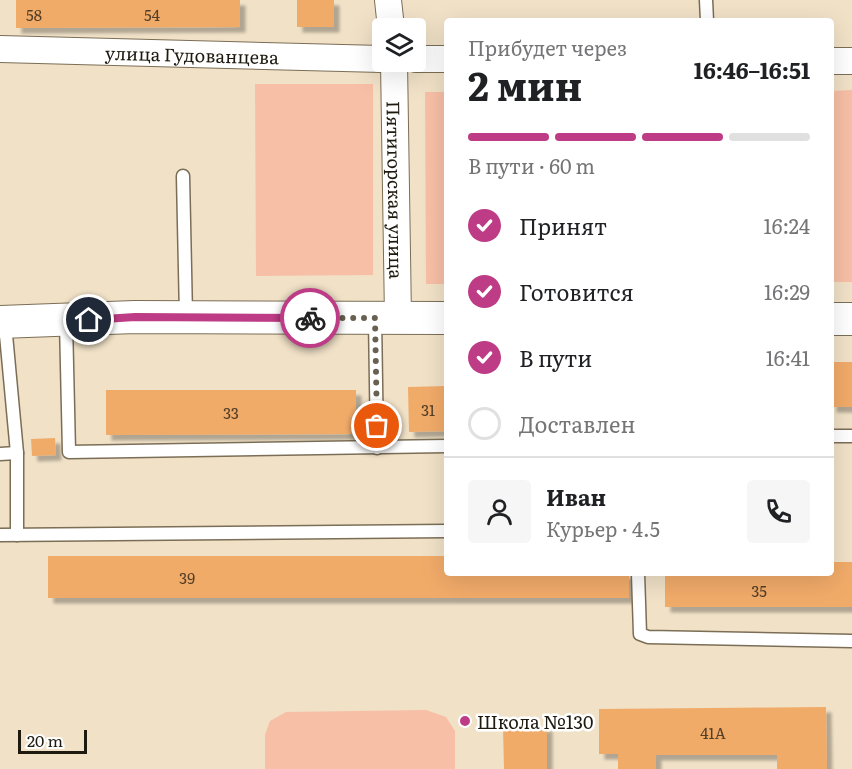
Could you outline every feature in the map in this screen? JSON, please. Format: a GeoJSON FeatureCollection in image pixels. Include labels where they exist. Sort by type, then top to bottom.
{"type":"FeatureCollection","features":[{"type":"Feature","properties":{"kind":"street"},"geometry":{"type":"LineString","coordinates":[[388,0],[390,18]]}},
{"type":"Feature","properties":{"kind":"street","name":"улица Гудованцева"},"geometry":{"type":"LineString","coordinates":[[0,49],[372,59]]}},
{"type":"Feature","properties":{"kind":"street"},"geometry":{"type":"LineString","coordinates":[[426,59],[444,58]]}},
{"type":"Feature","properties":{"kind":"street"},"geometry":{"type":"LineString","coordinates":[[834,61],[852,61]]}},
{"type":"Feature","properties":{"kind":"street","name":"Пятигорская улица"},"geometry":{"type":"LineString","coordinates":[[387,318],[394,72]]}},
{"type":"Feature","properties":{"kind":"street"},"geometry":{"type":"LineString","coordinates":[[2,322],[186,317],[444,318]]}},
{"type":"Feature","properties":{"kind":"street"},"geometry":{"type":"LineString","coordinates":[[834,319],[852,319]]}},
{"type":"Feature","properties":{"kind":"lane"},"geometry":{"type":"LineString","coordinates":[[706,0],[706,18]]}},
{"type":"Feature","properties":{"kind":"lane"},"geometry":{"type":"LineString","coordinates":[[183,176],[186,317]]}},
{"type":"Feature","properties":{"kind":"lane"},"geometry":{"type":"LineString","coordinates":[[377,448],[387,318]]}},
{"type":"Feature","properties":{"kind":"lane"},"geometry":{"type":"LineString","coordinates":[[66,321],[69,452],[444,446]]}},
{"type":"Feature","properties":{"kind":"lane"},"geometry":{"type":"LineString","coordinates":[[2,322],[17,453],[17,535]]}},
{"type":"Feature","properties":{"kind":"lane"},"geometry":{"type":"LineString","coordinates":[[834,436],[852,436]]}},
{"type":"Feature","properties":{"kind":"lane"},"geometry":{"type":"LineString","coordinates":[[0,454],[17,453]]}},
{"type":"Feature","properties":{"kind":"lane"},"geometry":{"type":"LineString","coordinates":[[0,535],[444,531]]}},
{"type":"Feature","properties":{"kind":"lane"},"geometry":{"type":"LineString","coordinates":[[638,576],[640,634],[648,637],[852,641]]}},
{"type":"Feature","properties":{"kind":"shaded area"},"geometry":{"type":"Polygon","coordinates":[[[255,84],[373,84],[373,275],[256,276],[255,84]]]}},
{"type":"Feature","properties":{"kind":"shaded area"},"geometry":{"type":"Polygon","coordinates":[[[852,90],[852,282],[834,282],[834,91],[852,90]]]}},
{"type":"Feature","properties":{"kind":"shaded area"},"geometry":{"type":"Polygon","coordinates":[[[425,92],[444,92],[444,284],[426,284],[425,92]]]}},
{"type":"Feature","properties":{"kind":"shaded area"},"geometry":{"type":"Polygon","coordinates":[[[426,710],[446,717],[455,731],[455,769],[265,769],[265,735],[270,721],[286,712],[426,710]]]}},
{"type":"Feature","properties":{"kind":"building"},"geometry":{"type":"Polygon","coordinates":[[[16,0],[240,0],[240,27],[16,28],[16,0]]]}},
{"type":"Feature","properties":{"kind":"building"},"geometry":{"type":"Polygon","coordinates":[[[297,0],[334,0],[334,27],[297,27],[297,0]]]}},
{"type":"Feature","properties":{"kind":"building"},"geometry":{"type":"Polygon","coordinates":[[[834,362],[852,362],[852,407],[834,407],[834,362]]]}},
{"type":"Feature","properties":{"kind":"building"},"geometry":{"type":"Polygon","coordinates":[[[444,386],[444,431],[409,432],[408,387],[444,386]]]}},
{"type":"Feature","properties":{"kind":"building"},"geometry":{"type":"Polygon","coordinates":[[[106,390],[356,390],[356,434],[106,435],[106,390]]]}},
{"type":"Feature","properties":{"kind":"building"},"geometry":{"type":"Polygon","coordinates":[[[55,438],[56,455],[32,456],[31,439],[55,438]]]}},
{"type":"Feature","properties":{"kind":"building"},"geometry":{"type":"Polygon","coordinates":[[[48,556],[444,556],[444,576],[629,576],[629,598],[48,598],[48,556]]]}},
{"type":"Feature","properties":{"kind":"building"},"geometry":{"type":"Polygon","coordinates":[[[834,562],[852,562],[852,607],[665,607],[665,576],[834,576],[834,562]]]}},
{"type":"Feature","properties":{"kind":"building"},"geometry":{"type":"Polygon","coordinates":[[[826,707],[827,769],[777,769],[777,755],[656,755],[656,769],[618,769],[618,754],[599,754],[599,709],[826,707]]]}},
{"type":"Feature","properties":{"kind":"building"},"geometry":{"type":"Polygon","coordinates":[[[547,726],[547,769],[504,769],[503,727],[547,726]]]}},
{"type":"Feature","properties":{"kind":"way so far"},"geometry":{"type":"LineString","coordinates":[[310,318],[375,318],[377,426]]}},
{"type":"Feature","properties":{"kind":"place","name":"Школа №130"},"geometry":{"type":"Point","coordinates":[465,721]}},
{"type":"Feature","properties":{"kind":"route"},"geometry":{"type":"LineString","coordinates":[[89,320],[135,317],[310,318]]}}]}
